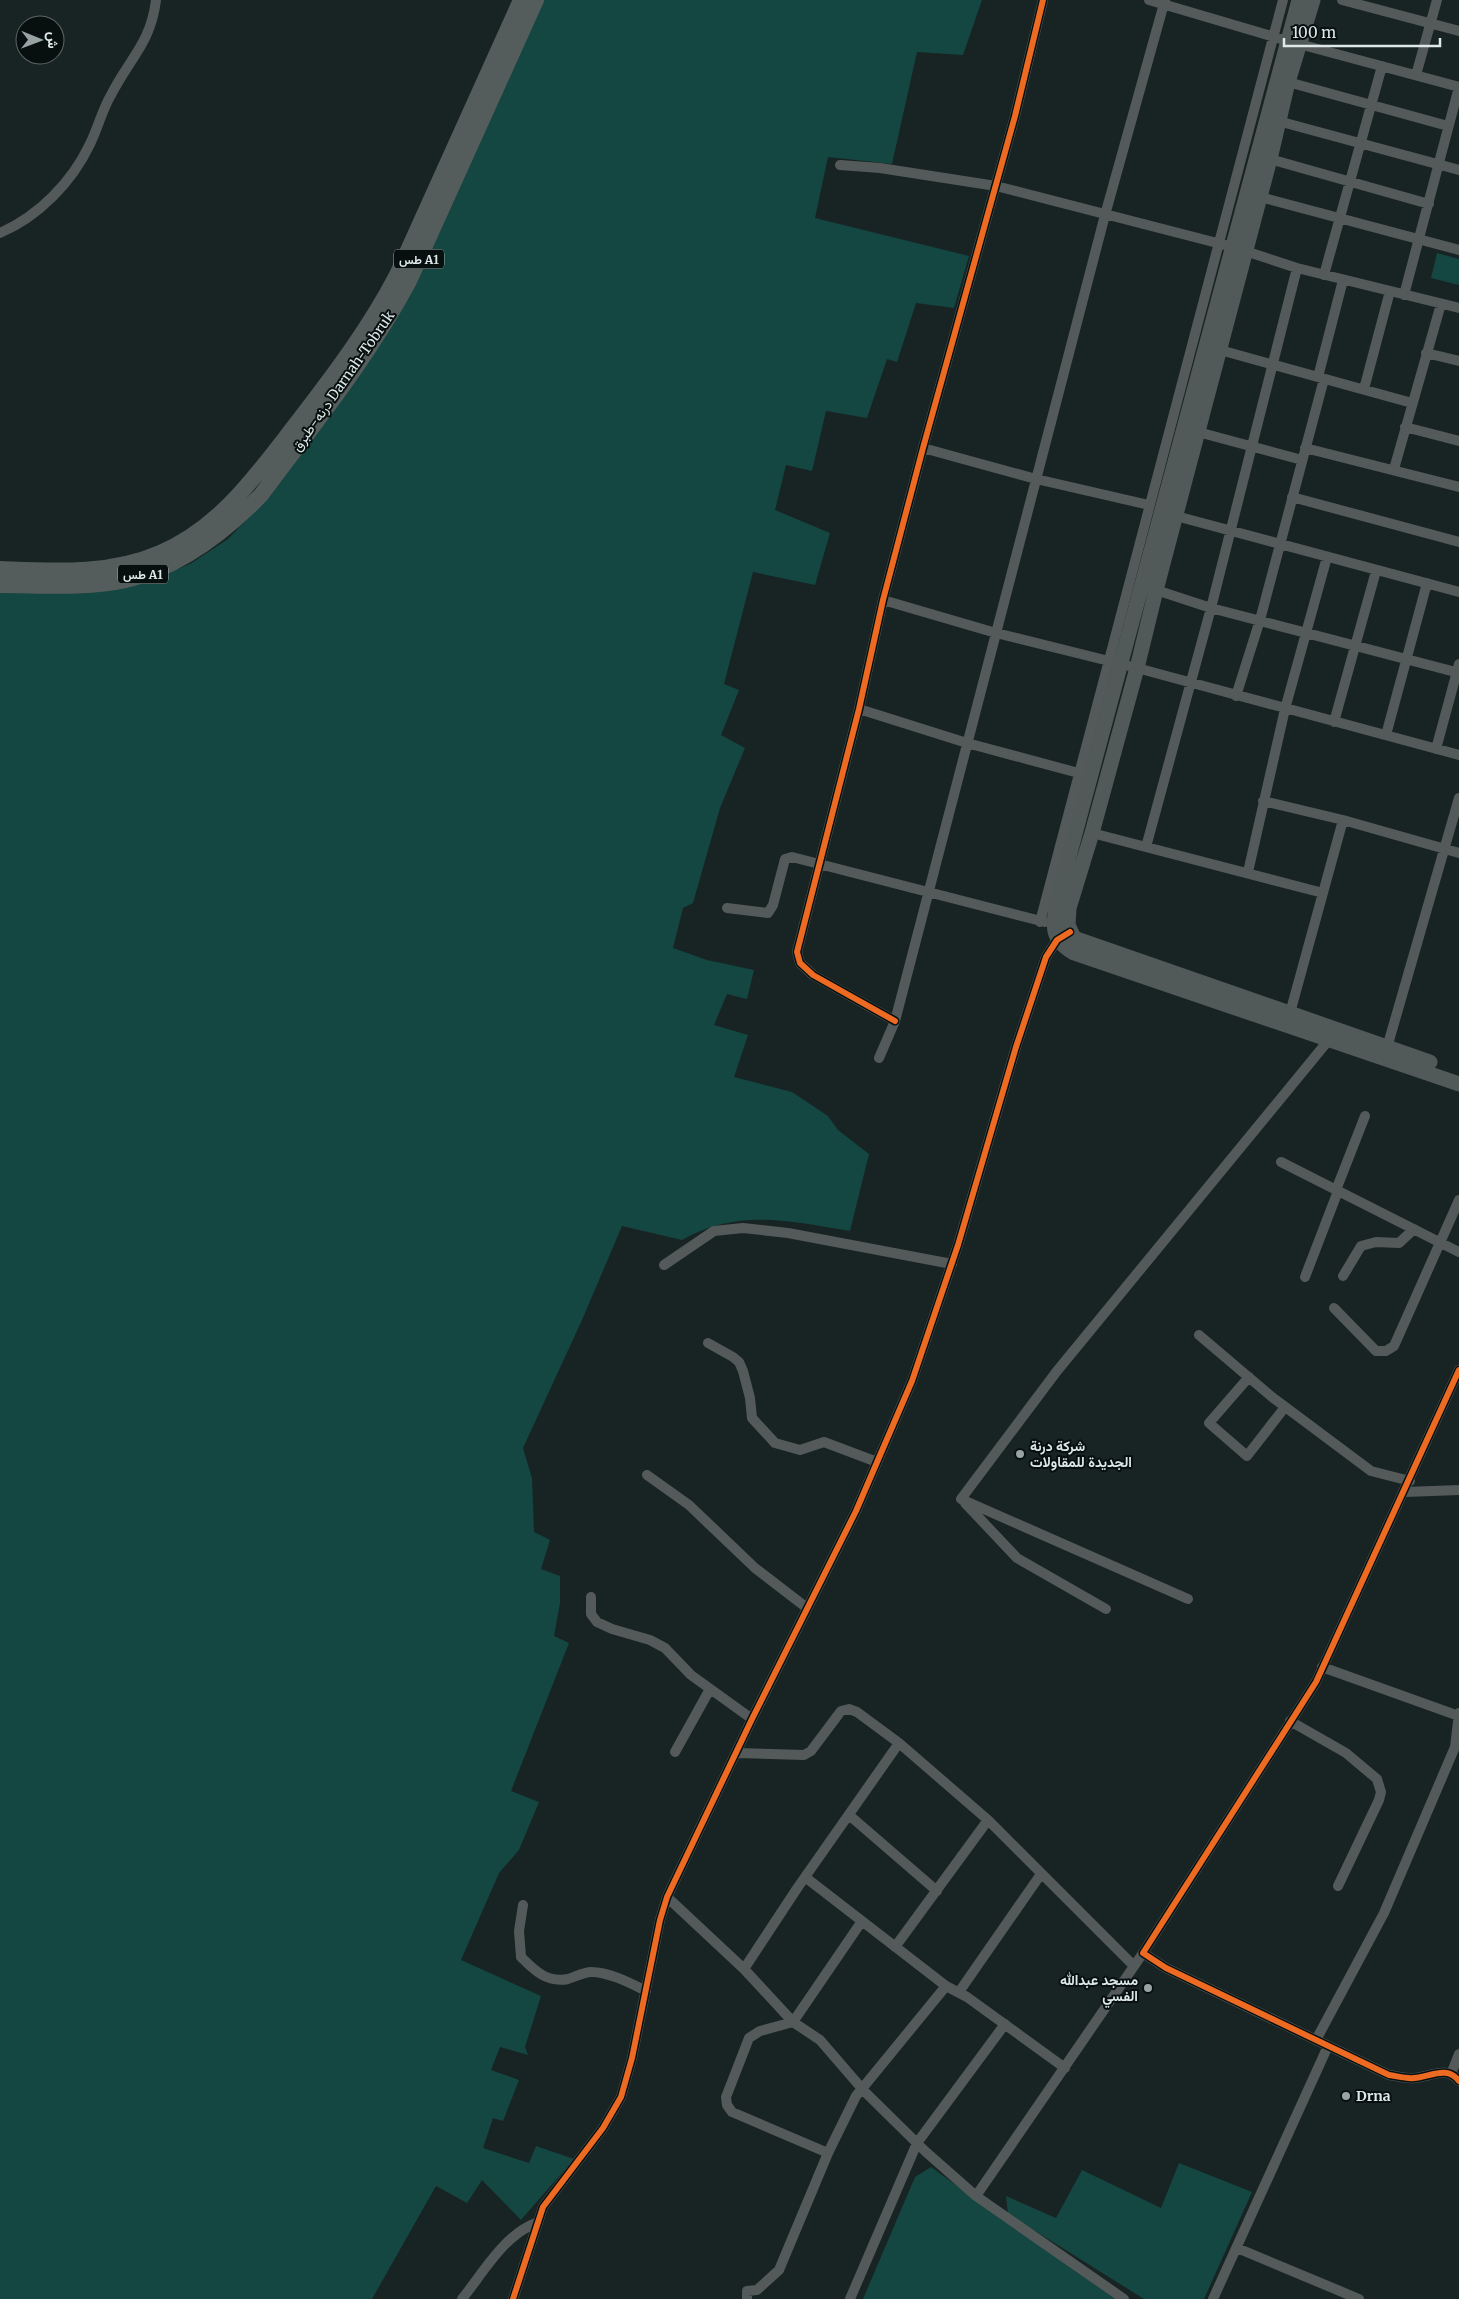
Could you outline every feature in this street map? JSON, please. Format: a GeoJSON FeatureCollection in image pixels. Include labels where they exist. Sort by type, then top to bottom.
{"type":"FeatureCollection","features":[{"type":"Feature","properties":{"kind":"highway","name":"درنه-طبرق Darnah-Tobruk"},"geometry":{"type":"LineString","coordinates":[[0,569],[98,570],[159,554],[182,543],[236,499],[347,358],[376,315],[397,276],[521,0]]}},
{"type":"Feature","properties":{"kind":"highway","name":"درنه-طبرق Darnah-Tobruk"},"geometry":{"type":"LineString","coordinates":[[0,585],[61,586],[127,580],[160,568],[186,555],[246,510],[261,495],[388,322],[409,281],[536,0]]}},
{"type":"Feature","properties":{"kind":"main road"},"geometry":{"type":"LineString","coordinates":[[1299,0],[1233,247],[1115,662],[1086,775],[1058,928],[1074,953],[1386,1052],[1459,1073]]}},
{"type":"Feature","properties":{"kind":"main road"},"geometry":{"type":"LineString","coordinates":[[1058,928],[1069,908],[1092,833],[1138,668],[1156,590],[1220,350],[1233,247],[1260,197],[1270,160],[1288,82],[1288,40],[1313,0]]}},
{"type":"Feature","properties":{"kind":"main road"},"geometry":{"type":"LineString","coordinates":[[1058,928],[1074,938],[1290,1013],[1334,1035]]}},
{"type":"Feature","properties":{"kind":"main road"},"geometry":{"type":"LineString","coordinates":[[1386,1052],[1459,1084]]}},
{"type":"Feature","properties":{"kind":"street"},"geometry":{"type":"LineString","coordinates":[[0,233],[36,212],[70,178],[90,145],[110,95],[151,28],[156,0]]}},
{"type":"Feature","properties":{"kind":"street"},"geometry":{"type":"LineString","coordinates":[[895,1021],[813,975],[800,963],[797,952],[818,862],[859,708],[883,600],[996,186],[1043,0]]}},
{"type":"Feature","properties":{"kind":"street"},"geometry":{"type":"LineString","coordinates":[[1149,0],[1459,87],[1404,295]]}},
{"type":"Feature","properties":{"kind":"street"},"geometry":{"type":"LineString","coordinates":[[1283,0],[1288,40]]}},
{"type":"Feature","properties":{"kind":"street"},"geometry":{"type":"LineString","coordinates":[[1342,0],[1459,31]]}},
{"type":"Feature","properties":{"kind":"street"},"geometry":{"type":"LineString","coordinates":[[1416,75],[1437,0]]}},
{"type":"Feature","properties":{"kind":"street"},"geometry":{"type":"LineString","coordinates":[[879,1058],[895,1021],[1105,215],[1164,3]]}},
{"type":"Feature","properties":{"kind":"street"},"geometry":{"type":"LineString","coordinates":[[1324,275],[1382,66]]}},
{"type":"Feature","properties":{"kind":"street"},"geometry":{"type":"LineString","coordinates":[[1288,82],[1448,126]]}},
{"type":"Feature","properties":{"kind":"street"},"geometry":{"type":"LineString","coordinates":[[1278,121],[1439,163],[1459,170]]}},
{"type":"Feature","properties":{"kind":"street"},"geometry":{"type":"LineString","coordinates":[[1270,160],[1429,204]]}},
{"type":"Feature","properties":{"kind":"street"},"geometry":{"type":"LineString","coordinates":[[840,166],[880,168],[996,186],[1233,247],[1297,268],[1459,308]]}},
{"type":"Feature","properties":{"kind":"street"},"geometry":{"type":"LineString","coordinates":[[1260,197],[1459,250]]}},
{"type":"Feature","properties":{"kind":"street"},"geometry":{"type":"LineString","coordinates":[[1115,662],[1150,505],[1233,247]]}},
{"type":"Feature","properties":{"kind":"street"},"geometry":{"type":"LineString","coordinates":[[1146,847],[1189,683],[1211,608],[1297,268]]}},
{"type":"Feature","properties":{"kind":"street"},"geometry":{"type":"LineString","coordinates":[[1236,696],[1260,620],[1302,460],[1343,280]]}},
{"type":"Feature","properties":{"kind":"street"},"geometry":{"type":"LineString","coordinates":[[1364,389],[1390,291]]}},
{"type":"Feature","properties":{"kind":"street"},"geometry":{"type":"LineString","coordinates":[[1394,469],[1441,304]]}},
{"type":"Feature","properties":{"kind":"street"},"geometry":{"type":"LineString","coordinates":[[1220,350],[1412,402]]}},
{"type":"Feature","properties":{"kind":"street"},"geometry":{"type":"LineString","coordinates":[[1426,354],[1459,362]]}},
{"type":"Feature","properties":{"kind":"street"},"geometry":{"type":"LineString","coordinates":[[1405,427],[1459,441]]}},
{"type":"Feature","properties":{"kind":"street"},"geometry":{"type":"LineString","coordinates":[[1198,432],[1302,460]]}},
{"type":"Feature","properties":{"kind":"street"},"geometry":{"type":"LineString","coordinates":[[923,448],[1036,480],[1150,505]]}},
{"type":"Feature","properties":{"kind":"street"},"geometry":{"type":"LineString","coordinates":[[1305,448],[1459,487]]}},
{"type":"Feature","properties":{"kind":"street"},"geometry":{"type":"LineString","coordinates":[[1292,497],[1459,542]]}},
{"type":"Feature","properties":{"kind":"street"},"geometry":{"type":"LineString","coordinates":[[1176,516],[1459,592]]}},
{"type":"Feature","properties":{"kind":"street"},"geometry":{"type":"LineString","coordinates":[[1248,872],[1285,709],[1327,558]]}},
{"type":"Feature","properties":{"kind":"street"},"geometry":{"type":"LineString","coordinates":[[1334,722],[1376,571]]}},
{"type":"Feature","properties":{"kind":"street"},"geometry":{"type":"LineString","coordinates":[[1386,735],[1427,583]]}},
{"type":"Feature","properties":{"kind":"street"},"geometry":{"type":"LineString","coordinates":[[1156,590],[1211,608],[1458,670],[1436,749]]}},
{"type":"Feature","properties":{"kind":"street"},"geometry":{"type":"LineString","coordinates":[[883,600],[996,633],[1138,668],[1459,755]]}},
{"type":"Feature","properties":{"kind":"street"},"geometry":{"type":"LineString","coordinates":[[859,708],[967,743],[1086,775]]}},
{"type":"Feature","properties":{"kind":"street"},"geometry":{"type":"LineString","coordinates":[[1386,1052],[1446,849],[1459,798]]}},
{"type":"Feature","properties":{"kind":"street"},"geometry":{"type":"LineString","coordinates":[[1263,801],[1344,820],[1459,853]]}},
{"type":"Feature","properties":{"kind":"street"},"geometry":{"type":"LineString","coordinates":[[1290,1013],[1344,820]]}},
{"type":"Feature","properties":{"kind":"street"},"geometry":{"type":"LineString","coordinates":[[1092,833],[1323,893]]}},
{"type":"Feature","properties":{"kind":"street"},"geometry":{"type":"LineString","coordinates":[[513,2299],[542,2207],[603,2128],[621,2097],[646,1991],[660,1920],[667,1897],[752,1719],[856,1511],[912,1382],[952,1264],[1016,1048],[1046,957],[1058,928],[818,862],[792,857],[785,859],[773,905],[768,912],[726,908]]}},
{"type":"Feature","properties":{"kind":"street"},"geometry":{"type":"LineString","coordinates":[[961,1499],[1057,1371],[1334,1035]]}},
{"type":"Feature","properties":{"kind":"street"},"geometry":{"type":"LineString","coordinates":[[1305,1278],[1365,1116]]}},
{"type":"Feature","properties":{"kind":"street"},"geometry":{"type":"LineString","coordinates":[[1281,1162],[1459,1252]]}},
{"type":"Feature","properties":{"kind":"street"},"geometry":{"type":"LineString","coordinates":[[1334,1308],[1376,1351],[1386,1351],[1394,1346],[1459,1200]]}},
{"type":"Feature","properties":{"kind":"street"},"geometry":{"type":"LineString","coordinates":[[664,1265],[714,1231],[743,1228],[788,1234],[952,1264]]}},
{"type":"Feature","properties":{"kind":"street"},"geometry":{"type":"LineString","coordinates":[[1343,1276],[1361,1246],[1376,1242],[1399,1242],[1414,1229]]}},
{"type":"Feature","properties":{"kind":"street"},"geometry":{"type":"LineString","coordinates":[[1200,1334],[1285,1407],[1371,1471],[1410,1480]]}},
{"type":"Feature","properties":{"kind":"street"},"geometry":{"type":"LineString","coordinates":[[708,1343],[733,1356],[738,1362],[743,1371],[750,1398],[752,1418],[775,1443],[800,1450],[816,1443],[829,1443],[877,1462]]}},
{"type":"Feature","properties":{"kind":"street"},"geometry":{"type":"LineString","coordinates":[[976,2196],[1143,1953],[1316,1682],[1405,1492],[1459,1370]]}},
{"type":"Feature","properties":{"kind":"street"},"geometry":{"type":"LineString","coordinates":[[1249,1376],[1209,1422],[1247,1456],[1285,1407]]}},
{"type":"Feature","properties":{"kind":"street"},"geometry":{"type":"LineString","coordinates":[[647,1475],[683,1501],[755,1568],[807,1608]]}},
{"type":"Feature","properties":{"kind":"street"},"geometry":{"type":"LineString","coordinates":[[1405,1492],[1459,1490]]}},
{"type":"Feature","properties":{"kind":"street"},"geometry":{"type":"LineString","coordinates":[[961,1499],[1188,1599]]}},
{"type":"Feature","properties":{"kind":"street"},"geometry":{"type":"LineString","coordinates":[[961,1499],[1017,1558],[1106,1609]]}},
{"type":"Feature","properties":{"kind":"street"},"geometry":{"type":"LineString","coordinates":[[592,1597],[591,1614],[597,1622],[612,1630],[650,1640],[665,1648],[691,1675],[752,1719]]}},
{"type":"Feature","properties":{"kind":"street"},"geometry":{"type":"LineString","coordinates":[[1316,2040],[1384,1913],[1455,1747],[1459,1715],[1322,1667]]}},
{"type":"Feature","properties":{"kind":"street"},"geometry":{"type":"LineString","coordinates":[[675,1752],[710,1689]]}},
{"type":"Feature","properties":{"kind":"street"},"geometry":{"type":"LineString","coordinates":[[737,1753],[804,1755],[811,1751],[842,1711],[850,1709],[857,1712],[899,1743],[988,1820],[1134,1966]]}},
{"type":"Feature","properties":{"kind":"street"},"geometry":{"type":"LineString","coordinates":[[1290,1721],[1346,1753],[1377,1779],[1380,1784],[1379,1800],[1338,1886]]}},
{"type":"Feature","properties":{"kind":"street"},"geometry":{"type":"LineString","coordinates":[[744,1969],[805,1877],[899,1743]]}},
{"type":"Feature","properties":{"kind":"street"},"geometry":{"type":"LineString","coordinates":[[849,1815],[937,1892]]}},
{"type":"Feature","properties":{"kind":"street"},"geometry":{"type":"LineString","coordinates":[[895,1947],[988,1820]]}},
{"type":"Feature","properties":{"kind":"street"},"geometry":{"type":"LineString","coordinates":[[959,1992],[1041,1874]]}},
{"type":"Feature","properties":{"kind":"street"},"geometry":{"type":"LineString","coordinates":[[805,1877],[946,1986],[959,1992],[1064,2068]]}},
{"type":"Feature","properties":{"kind":"street"},"geometry":{"type":"LineString","coordinates":[[667,1897],[744,1969],[793,2022],[820,2040],[862,2088],[917,2143],[976,2196],[1124,2299]]}},
{"type":"Feature","properties":{"kind":"street"},"geometry":{"type":"LineString","coordinates":[[523,1905],[519,1931],[521,1957],[537,1973],[550,1980],[567,1979],[590,1972],[624,1980],[646,1991]]}},
{"type":"Feature","properties":{"kind":"street"},"geometry":{"type":"LineString","coordinates":[[828,2153],[732,2112],[727,2105],[726,2097],[749,2038],[760,2031],[793,2022],[862,1921]]}},
{"type":"Feature","properties":{"kind":"street"},"geometry":{"type":"LineString","coordinates":[[1143,1953],[1166,1968],[1390,2075],[1413,2078],[1441,2072],[1451,2074],[1459,2081]]}},
{"type":"Feature","properties":{"kind":"street"},"geometry":{"type":"LineString","coordinates":[[747,2299],[748,2291],[757,2290],[779,2270],[848,2110],[862,2088],[946,1986]]}},
{"type":"Feature","properties":{"kind":"street"},"geometry":{"type":"LineString","coordinates":[[850,2299],[917,2143],[1005,2024]]}},
{"type":"Feature","properties":{"kind":"street"},"geometry":{"type":"LineString","coordinates":[[1213,2299],[1328,2046]]}},
{"type":"Feature","properties":{"kind":"street"},"geometry":{"type":"LineString","coordinates":[[1451,2074],[1459,2054]]}},
{"type":"Feature","properties":{"kind":"street"},"geometry":{"type":"LineString","coordinates":[[462,2299],[510,2239],[536,2223]]}},
{"type":"Feature","properties":{"kind":"street"},"geometry":{"type":"LineString","coordinates":[[1237,2248],[1359,2299]]}},
{"type":"Feature","properties":{"kind":"shaded area"},"geometry":{"type":"Polygon","coordinates":[[[540,0],[982,0],[963,55],[917,52],[892,164],[828,157],[815,218],[969,256],[954,308],[916,303],[897,362],[887,359],[867,418],[826,411],[812,471],[786,465],[775,510],[830,533],[815,585],[753,572],[724,684],[739,690],[721,735],[745,748],[720,808],[693,903],[683,908],[673,948],[707,960],[754,970],[747,999],[727,994],[714,1025],[748,1035],[734,1077],[792,1092],[828,1116],[838,1130],[869,1154],[850,1231],[785,1221],[744,1220],[703,1230],[682,1240],[622,1226],[582,1320],[523,1448],[532,1478],[534,1532],[550,1540],[541,1569],[560,1576],[560,1603],[554,1636],[569,1643],[511,1791],[539,1802],[519,1850],[499,1873],[461,1960],[541,1996],[525,2047],[528,2055],[500,2047],[491,2070],[519,2080],[503,2121],[493,2118],[483,2148],[529,2163],[536,2146],[574,2159],[521,2220],[482,2180],[467,2203],[436,2186],[372,2299],[0,2299],[0,588],[143,583],[190,564],[228,539],[256,510],[364,361],[540,0]]]}},
{"type":"Feature","properties":{"kind":"shaded area"},"geometry":{"type":"Polygon","coordinates":[[[1437,253],[1459,259],[1459,285],[1431,278],[1437,253]]]}},
{"type":"Feature","properties":{"kind":"shaded area"},"geometry":{"type":"Polygon","coordinates":[[[1179,2163],[1252,2192],[1204,2299],[1144,2299],[1008,2214],[1006,2196],[1056,2218],[1082,2170],[1161,2208],[1179,2163]]]}},
{"type":"Feature","properties":{"kind":"shaded area"},"geometry":{"type":"Polygon","coordinates":[[[931,2167],[1115,2299],[863,2299],[915,2177],[931,2167]]]}},
{"type":"Feature","properties":{"kind":"cycle path"},"geometry":{"type":"LineString","coordinates":[[895,1021],[813,975],[800,963],[797,952],[859,709],[883,600],[1015,116],[1043,0]]}},
{"type":"Feature","properties":{"kind":"cycle path"},"geometry":{"type":"LineString","coordinates":[[513,2299],[543,2207],[603,2128],[621,2097],[632,2058],[660,1920],[667,1897],[752,1719],[856,1511],[912,1381],[958,1245],[1016,1047],[1046,957],[1057,940],[1070,932]]}},
{"type":"Feature","properties":{"kind":"cycle path"},"geometry":{"type":"LineString","coordinates":[[1459,1370],[1316,1682],[1143,1953],[1166,1968],[1389,2075],[1411,2078],[1444,2073],[1454,2076],[1459,2081]]}},
{"type":"Feature","properties":{"kind":"place","name":"شركة درنة الجديدة للمقاولات"},"geometry":{"type":"Point","coordinates":[1020,1454]}},
{"type":"Feature","properties":{"kind":"place","name":"مسجد عبدالله الفسي"},"geometry":{"type":"Point","coordinates":[1148,1988]}},
{"type":"Feature","properties":{"kind":"place","name":"Drna"},"geometry":{"type":"Point","coordinates":[1346,2096]}}]}
